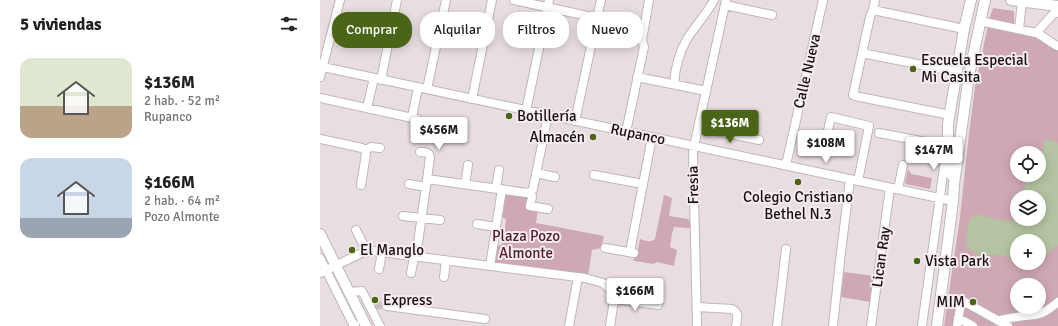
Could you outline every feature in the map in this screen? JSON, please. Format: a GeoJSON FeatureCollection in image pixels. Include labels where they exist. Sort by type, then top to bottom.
{"type":"FeatureCollection","features":[{"type":"Feature","properties":{"kind":"main road"},"geometry":{"type":"LineString","coordinates":[[954,184],[947,146],[947,133],[964,29],[971,0]]}},
{"type":"Feature","properties":{"kind":"main road"},"geometry":{"type":"LineString","coordinates":[[938,325],[954,184],[969,75],[985,0]]}},
{"type":"Feature","properties":{"kind":"main road"},"geometry":{"type":"LineString","coordinates":[[1011,0],[1058,6]]}},
{"type":"Feature","properties":{"kind":"main road"},"geometry":{"type":"LineString","coordinates":[[320,234],[327,269],[349,292],[366,326]]}},
{"type":"Feature","properties":{"kind":"street"},"geometry":{"type":"LineString","coordinates":[[320,77],[340,0]]}},
{"type":"Feature","properties":{"kind":"street"},"geometry":{"type":"LineString","coordinates":[[367,108],[377,79],[397,0]]}},
{"type":"Feature","properties":{"kind":"street"},"geometry":{"type":"LineString","coordinates":[[427,89],[446,0]]}},
{"type":"Feature","properties":{"kind":"street"},"geometry":{"type":"LineString","coordinates":[[472,99],[492,0]]}},
{"type":"Feature","properties":{"kind":"street"},"geometry":{"type":"LineString","coordinates":[[514,0],[548,4],[577,12]]}},
{"type":"Feature","properties":{"kind":"street"},"geometry":{"type":"LineString","coordinates":[[598,12],[601,0]]}},
{"type":"Feature","properties":{"kind":"street"},"geometry":{"type":"LineString","coordinates":[[626,132],[644,46],[642,40],[649,0]]}},
{"type":"Feature","properties":{"kind":"street"},"geometry":{"type":"LineString","coordinates":[[674,84],[677,64],[683,47],[714,0]]}},
{"type":"Feature","properties":{"kind":"street","name":"Calle Nueva"},"geometry":{"type":"LineString","coordinates":[[786,165],[823,0]]}},
{"type":"Feature","properties":{"kind":"street"},"geometry":{"type":"LineString","coordinates":[[875,0],[853,95],[950,115]]}},
{"type":"Feature","properties":{"kind":"street"},"geometry":{"type":"LineString","coordinates":[[1019,29],[1022,2]]}},
{"type":"Feature","properties":{"kind":"street"},"geometry":{"type":"LineString","coordinates":[[726,3],[772,15]]}},
{"type":"Feature","properties":{"kind":"street","name":"Fresia"},"geometry":{"type":"LineString","coordinates":[[697,326],[693,157],[698,127],[726,3]]}},
{"type":"Feature","properties":{"kind":"street"},"geometry":{"type":"LineString","coordinates":[[526,110],[548,4]]}},
{"type":"Feature","properties":{"kind":"street"},"geometry":{"type":"LineString","coordinates":[[873,10],[964,29]]}},
{"type":"Feature","properties":{"kind":"street"},"geometry":{"type":"LineString","coordinates":[[1036,33],[1057,10],[1058,13]]}},
{"type":"Feature","properties":{"kind":"street"},"geometry":{"type":"LineString","coordinates":[[980,21],[1036,33],[1058,46]]}},
{"type":"Feature","properties":{"kind":"street"},"geometry":{"type":"LineString","coordinates":[[575,121],[591,48]]}},
{"type":"Feature","properties":{"kind":"street"},"geometry":{"type":"LineString","coordinates":[[862,53],[957,72]]}},
{"type":"Feature","properties":{"kind":"street","name":"Rupanco"},"geometry":{"type":"LineString","coordinates":[[323,67],[953,201]]}},
{"type":"Feature","properties":{"kind":"street"},"geometry":{"type":"LineString","coordinates":[[637,77],[706,90]]}},
{"type":"Feature","properties":{"kind":"street"},"geometry":{"type":"LineString","coordinates":[[320,98],[414,118],[418,88]]}},
{"type":"Feature","properties":{"kind":"street"},"geometry":{"type":"LineString","coordinates":[[548,116],[533,189],[531,192],[532,197],[530,206],[548,209]]}},
{"type":"Feature","properties":{"kind":"street"},"geometry":{"type":"LineString","coordinates":[[825,144],[831,117],[869,126],[854,180],[839,268],[833,326]]}},
{"type":"Feature","properties":{"kind":"street"},"geometry":{"type":"LineString","coordinates":[[698,127],[759,140]]}},
{"type":"Feature","properties":{"kind":"street"},"geometry":{"type":"LineString","coordinates":[[880,133],[947,146],[922,326]]}},
{"type":"Feature","properties":{"kind":"street"},"geometry":{"type":"LineString","coordinates":[[605,248],[632,253],[652,137]]}},
{"type":"Feature","properties":{"kind":"street"},"geometry":{"type":"LineString","coordinates":[[320,139],[366,150]]}},
{"type":"Feature","properties":{"kind":"street"},"geometry":{"type":"LineString","coordinates":[[366,150],[371,147],[380,148]]}},
{"type":"Feature","properties":{"kind":"street"},"geometry":{"type":"LineString","coordinates":[[361,185],[366,150]]}},
{"type":"Feature","properties":{"kind":"street"},"geometry":{"type":"LineString","coordinates":[[411,273],[422,218],[430,156],[428,153],[420,152]]}},
{"type":"Feature","properties":{"kind":"street"},"geometry":{"type":"LineString","coordinates":[[465,184],[468,165]]}},
{"type":"Feature","properties":{"kind":"street","name":"Lican Ray"},"geometry":{"type":"LineString","coordinates":[[871,326],[894,188],[902,165]]}},
{"type":"Feature","properties":{"kind":"street"},"geometry":{"type":"LineString","coordinates":[[490,266],[496,227],[499,170]]}},
{"type":"Feature","properties":{"kind":"street"},"geometry":{"type":"LineString","coordinates":[[536,173],[555,177]]}},
{"type":"Feature","properties":{"kind":"street"},"geometry":{"type":"LineString","coordinates":[[594,175],[643,184]]}},
{"type":"Feature","properties":{"kind":"street"},"geometry":{"type":"LineString","coordinates":[[409,184],[465,184],[528,193],[531,192]]}},
{"type":"Feature","properties":{"kind":"street"},"geometry":{"type":"LineString","coordinates":[[403,216],[440,220]]}},
{"type":"Feature","properties":{"kind":"street"},"geometry":{"type":"LineString","coordinates":[[477,224],[496,227]]}},
{"type":"Feature","properties":{"kind":"street"},"geometry":{"type":"LineString","coordinates":[[356,230],[367,252]]}},
{"type":"Feature","properties":{"kind":"street"},"geometry":{"type":"LineString","coordinates":[[777,326],[786,249]]}},
{"type":"Feature","properties":{"kind":"street"},"geometry":{"type":"LineString","coordinates":[[327,269],[367,252],[373,251],[596,280],[603,283],[614,292],[615,299],[610,326]]}},
{"type":"Feature","properties":{"kind":"street"},"geometry":{"type":"LineString","coordinates":[[380,269],[382,252]]}},
{"type":"Feature","properties":{"kind":"street"},"geometry":{"type":"LineString","coordinates":[[320,258],[327,269],[354,326]]}},
{"type":"Feature","properties":{"kind":"street"},"geometry":{"type":"LineString","coordinates":[[444,277],[446,261]]}},
{"type":"Feature","properties":{"kind":"street"},"geometry":{"type":"LineString","coordinates":[[570,326],[578,277]]}},
{"type":"Feature","properties":{"kind":"street"},"geometry":{"type":"LineString","coordinates":[[349,292],[362,291],[371,304],[380,326]]}},
{"type":"Feature","properties":{"kind":"street"},"geometry":{"type":"LineString","coordinates":[[615,299],[658,305]]}},
{"type":"Feature","properties":{"kind":"street"},"geometry":{"type":"LineString","coordinates":[[973,326],[958,322],[961,303],[964,301],[1008,326]]}},
{"type":"Feature","properties":{"kind":"street"},"geometry":{"type":"LineString","coordinates":[[998,321],[1005,318],[1040,314],[1058,302]]}},
{"type":"Feature","properties":{"kind":"street"},"geometry":{"type":"LineString","coordinates":[[387,306],[486,320]]}},
{"type":"Feature","properties":{"kind":"street"},"geometry":{"type":"LineString","coordinates":[[697,307],[732,309],[738,314],[736,326]]}},
{"type":"Feature","properties":{"kind":"green space"},"geometry":{"type":"Polygon","coordinates":[[[993,8],[1014,11],[1014,24],[989,20],[993,8]]]}},
{"type":"Feature","properties":{"kind":"green space"},"geometry":{"type":"Polygon","coordinates":[[[988,25],[1036,35],[1050,47],[1058,50],[1058,326],[944,326],[960,217],[975,87],[988,25]]]}},
{"type":"Feature","properties":{"kind":"green space"},"geometry":{"type":"Polygon","coordinates":[[[908,169],[911,174],[932,178],[930,189],[905,184],[908,169]]]}},
{"type":"Feature","properties":{"kind":"green space","name":"Plaza Pozo Almonte"},"geometry":{"type":"Polygon","coordinates":[[[507,191],[530,195],[538,210],[536,223],[604,236],[601,248],[592,250],[588,277],[493,263],[495,248],[503,243],[506,219],[500,216],[503,194],[507,191]]]}},
{"type":"Feature","properties":{"kind":"green space"},"geometry":{"type":"Polygon","coordinates":[[[664,195],[672,198],[669,216],[688,219],[691,227],[674,227],[670,247],[677,250],[674,266],[657,262],[653,264],[635,261],[633,260],[637,255],[640,239],[650,241],[655,239],[664,195]]]}},
{"type":"Feature","properties":{"kind":"green space"},"geometry":{"type":"Polygon","coordinates":[[[844,272],[874,276],[870,302],[841,297],[844,272]]]}},
{"type":"Feature","properties":{"kind":"shaded area"},"geometry":{"type":"Polygon","coordinates":[[[1045,138],[1058,143],[1058,245],[1046,254],[1046,234],[1010,234],[1010,258],[999,255],[980,255],[967,247],[966,243],[970,218],[980,214],[995,219],[1010,221],[1010,226],[1046,226],[1046,190],[1025,190],[1024,188],[1027,182],[1046,182],[1046,146],[1043,146],[1045,138]]]}},
{"type":"Feature","properties":{"kind":"tunnel"},"geometry":{"type":"LineString","coordinates":[[374,305],[387,306]]}},
{"type":"Feature","properties":{"kind":"place","name":"Escuela Especial Mi Casita"},"geometry":{"type":"Point","coordinates":[913,69]}},
{"type":"Feature","properties":{"kind":"place","name":"Botillería"},"geometry":{"type":"Point","coordinates":[509,116]}},
{"type":"Feature","properties":{"kind":"place","name":"Almacén"},"geometry":{"type":"Point","coordinates":[593,137]}},
{"type":"Feature","properties":{"kind":"place","name":"Colegio Cristiano Bethel N.3"},"geometry":{"type":"Point","coordinates":[798,182]}},
{"type":"Feature","properties":{"kind":"place","name":"El Manglo"},"geometry":{"type":"Point","coordinates":[352,250]}},
{"type":"Feature","properties":{"kind":"place","name":"Vista Park"},"geometry":{"type":"Point","coordinates":[917,261]}},
{"type":"Feature","properties":{"kind":"place","name":"Express"},"geometry":{"type":"Point","coordinates":[375,300]}},
{"type":"Feature","properties":{"kind":"place","name":"MIM"},"geometry":{"type":"Point","coordinates":[973,302]}}]}
